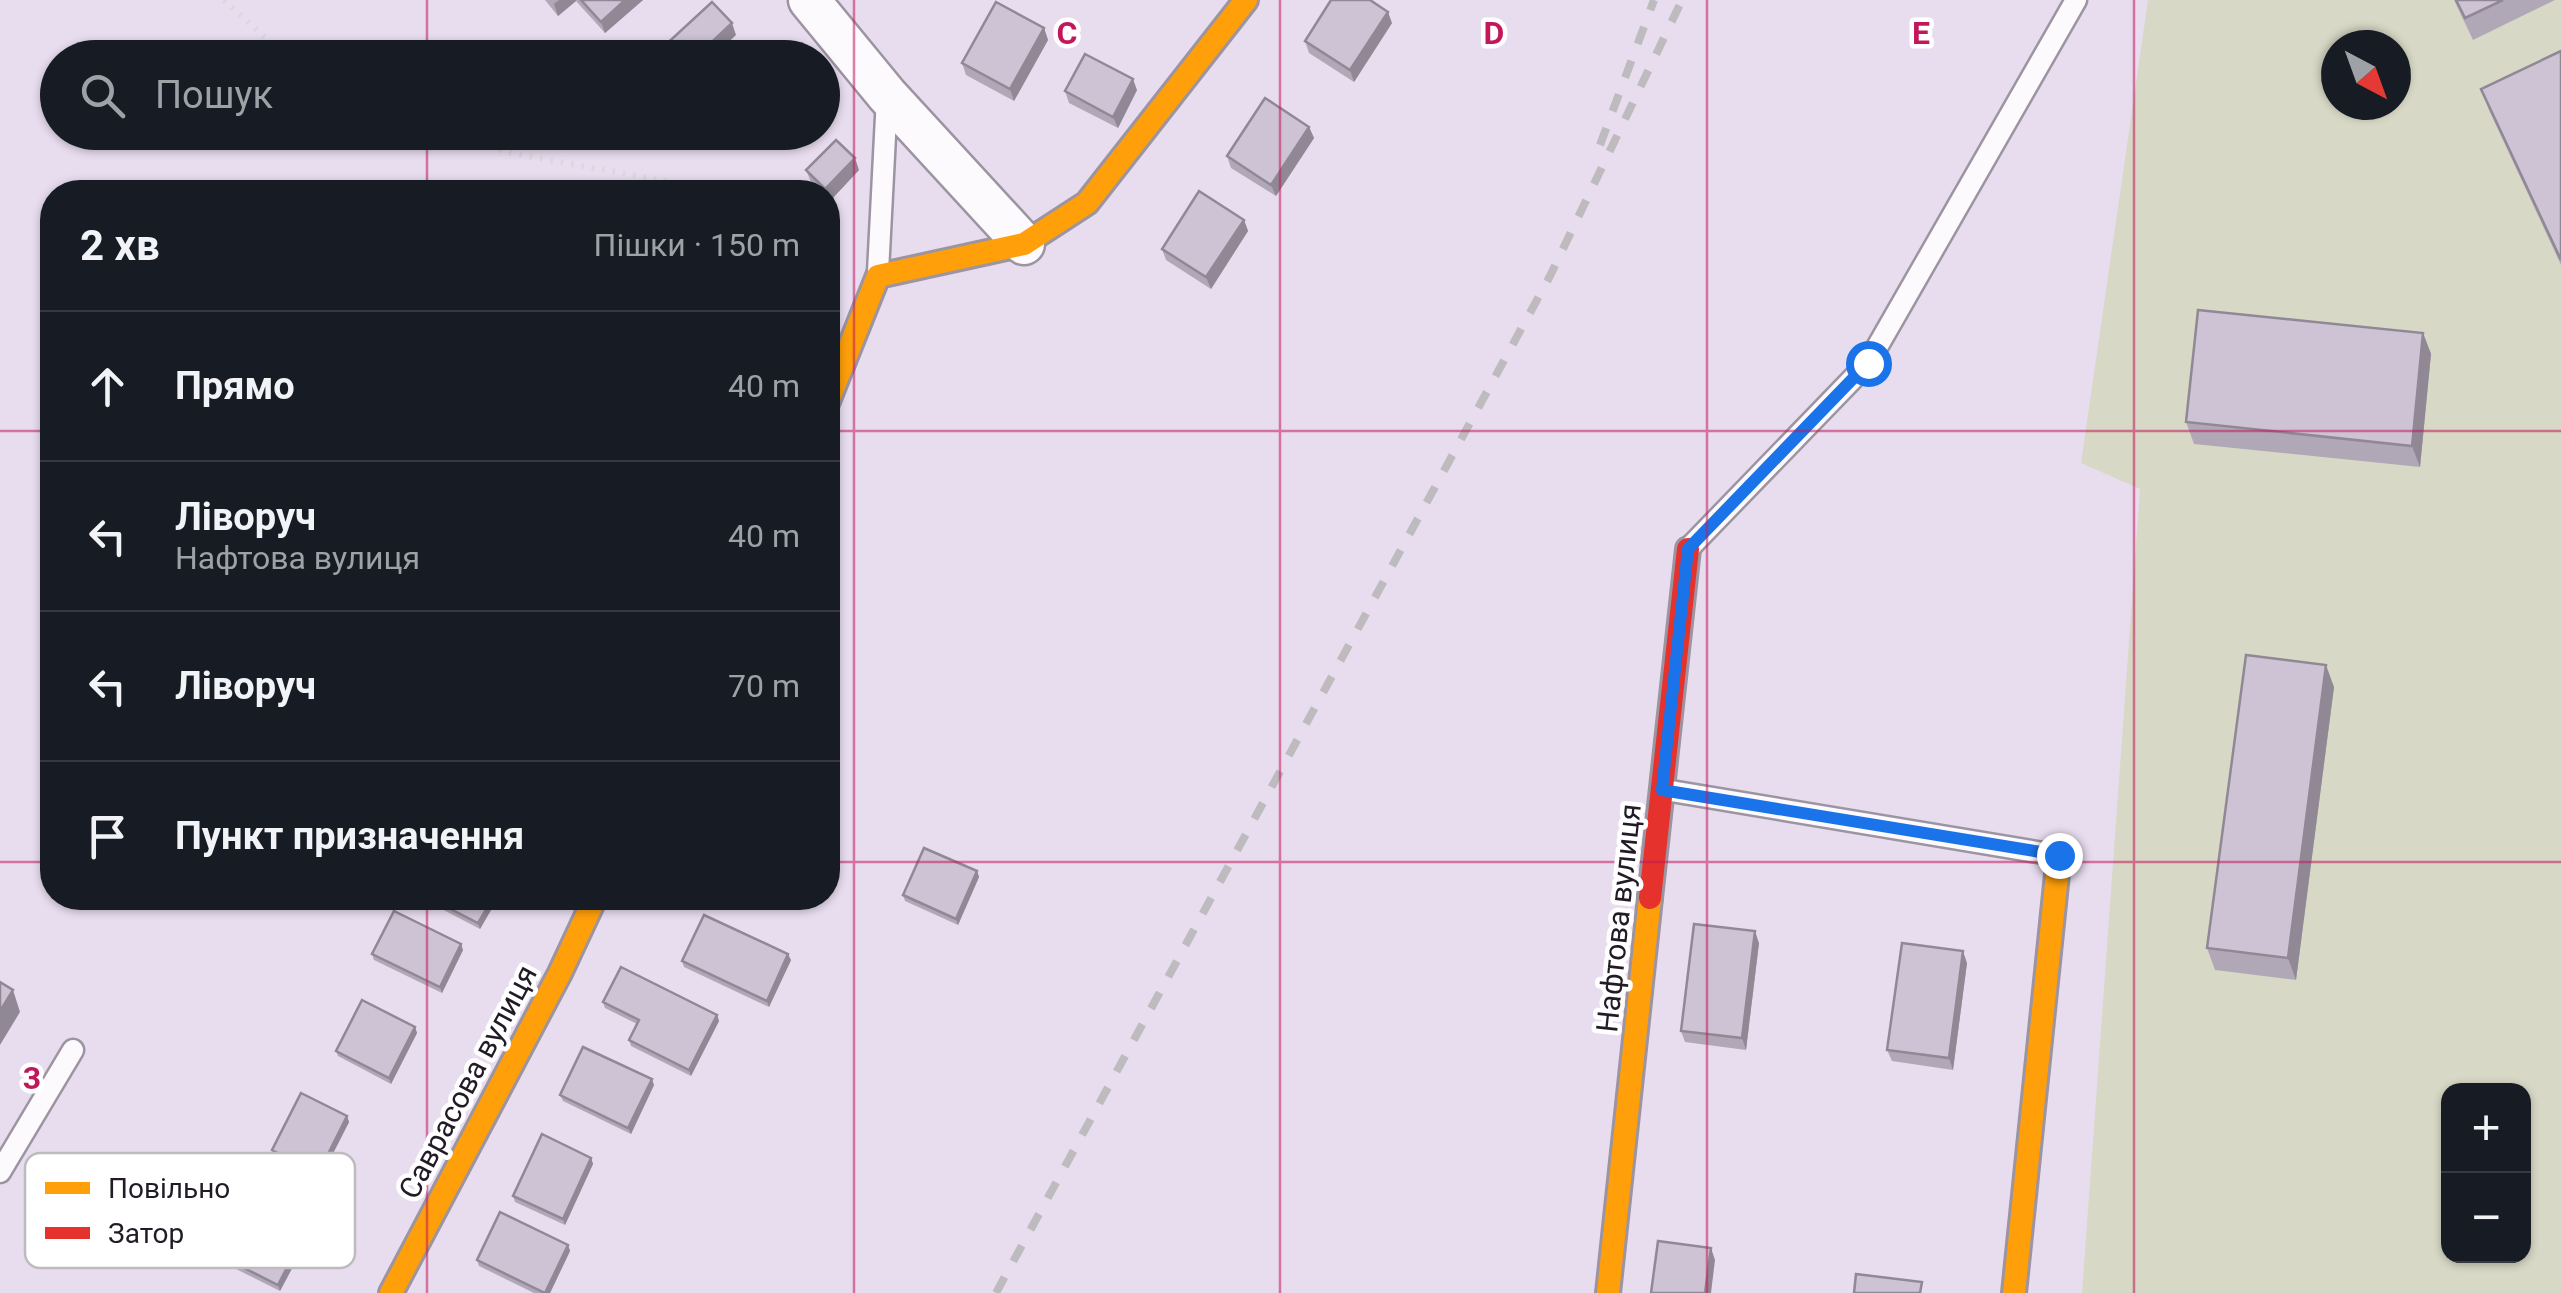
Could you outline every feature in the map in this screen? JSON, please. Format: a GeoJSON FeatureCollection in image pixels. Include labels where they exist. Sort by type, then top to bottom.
{"type":"FeatureCollection","features":[{"type":"Feature","properties":{"kind":"street"},"geometry":{"type":"LineString","coordinates":[[810,0],[887,95],[1024,244]]}},
{"type":"Feature","properties":{"kind":"street"},"geometry":{"type":"LineString","coordinates":[[840,371],[878,276],[1024,244],[1087,203],[1246,0]]}},
{"type":"Feature","properties":{"kind":"street","name":"Нафтова вулиця"},"geometry":{"type":"LineString","coordinates":[[1608,1293],[1688,549]]}},
{"type":"Feature","properties":{"kind":"street"},"geometry":{"type":"LineString","coordinates":[[2014,1293],[2059,855]]}},
{"type":"Feature","properties":{"kind":"street","name":"Саврасова вулиця"},"geometry":{"type":"LineString","coordinates":[[391,1293],[590,910]]}},
{"type":"Feature","properties":{"kind":"lane"},"geometry":{"type":"LineString","coordinates":[[1688,549],[1868,363],[2076,0]]}},
{"type":"Feature","properties":{"kind":"lane"},"geometry":{"type":"LineString","coordinates":[[878,276],[887,95]]}},
{"type":"Feature","properties":{"kind":"lane"},"geometry":{"type":"LineString","coordinates":[[1662,790],[2059,855]]}},
{"type":"Feature","properties":{"kind":"lane"},"geometry":{"type":"LineString","coordinates":[[0,1172],[73,1050]]}},
{"type":"Feature","properties":{"kind":"path"},"geometry":{"type":"LineString","coordinates":[[224,0],[267,40]]}},
{"type":"Feature","properties":{"kind":"path"},"geometry":{"type":"LineString","coordinates":[[501,150],[660,180]]}},
{"type":"Feature","properties":{"kind":"green space"},"geometry":{"type":"Polygon","coordinates":[[[2148,0],[2561,0],[2561,1293],[2082,1293],[2140,489],[2081,463],[2148,0]]]}},
{"type":"Feature","properties":{"kind":"building"},"geometry":{"type":"Polygon","coordinates":[[[581,0],[625,0],[601,22],[581,0]]]}},
{"type":"Feature","properties":{"kind":"building"},"geometry":{"type":"Polygon","coordinates":[[[1331,0],[1370,0],[1388,12],[1350,70],[1305,41],[1331,0]]]}},
{"type":"Feature","properties":{"kind":"building"},"geometry":{"type":"Polygon","coordinates":[[[2456,0],[2503,0],[2465,18],[2456,0]]]}},
{"type":"Feature","properties":{"kind":"building"},"geometry":{"type":"Polygon","coordinates":[[[712,2],[732,23],[714,40],[671,40],[712,2]]]}},
{"type":"Feature","properties":{"kind":"building"},"geometry":{"type":"Polygon","coordinates":[[[996,2],[1044,28],[1010,89],[962,63],[996,2]]]}},
{"type":"Feature","properties":{"kind":"building"},"geometry":{"type":"Polygon","coordinates":[[[2561,51],[2561,260],[2481,89],[2561,51]]]}},
{"type":"Feature","properties":{"kind":"building"},"geometry":{"type":"Polygon","coordinates":[[[1085,54],[1133,79],[1113,117],[1065,91],[1085,54]]]}},
{"type":"Feature","properties":{"kind":"building"},"geometry":{"type":"Polygon","coordinates":[[[1265,98],[1309,127],[1271,185],[1227,156],[1265,98]]]}},
{"type":"Feature","properties":{"kind":"building"},"geometry":{"type":"Polygon","coordinates":[[[840,144],[855,158],[834,180],[816,180],[806,170],[826,150],[840,150],[840,144]]]}},
{"type":"Feature","properties":{"kind":"building"},"geometry":{"type":"Polygon","coordinates":[[[1199,191],[1244,220],[1206,277],[1162,249],[1199,191]]]}},
{"type":"Feature","properties":{"kind":"building"},"geometry":{"type":"Polygon","coordinates":[[[2198,310],[2423,333],[2412,446],[2186,422],[2198,310]]]}},
{"type":"Feature","properties":{"kind":"building"},"geometry":{"type":"Polygon","coordinates":[[[2246,655],[2326,665],[2288,958],[2207,948],[2246,655]]]}},
{"type":"Feature","properties":{"kind":"building"},"geometry":{"type":"Polygon","coordinates":[[[924,848],[977,871],[956,919],[903,895],[924,848]]]}},
{"type":"Feature","properties":{"kind":"building"},"geometry":{"type":"Polygon","coordinates":[[[453,910],[486,910],[478,923],[453,910]]]}},
{"type":"Feature","properties":{"kind":"building"},"geometry":{"type":"Polygon","coordinates":[[[394,911],[461,944],[440,987],[372,954],[394,911]]]}},
{"type":"Feature","properties":{"kind":"building"},"geometry":{"type":"Polygon","coordinates":[[[704,915],[788,954],[767,1001],[682,961],[704,915]]]}},
{"type":"Feature","properties":{"kind":"building"},"geometry":{"type":"Polygon","coordinates":[[[1694,924],[1755,931],[1742,1038],[1681,1031],[1694,924]]]}},
{"type":"Feature","properties":{"kind":"building"},"geometry":{"type":"Polygon","coordinates":[[[1902,943],[1963,951],[1949,1058],[1887,1050],[1902,943]]]}},
{"type":"Feature","properties":{"kind":"building"},"geometry":{"type":"Polygon","coordinates":[[[621,967],[717,1015],[689,1070],[629,1040],[639,1020],[603,1002],[621,967]]]}},
{"type":"Feature","properties":{"kind":"building"},"geometry":{"type":"Polygon","coordinates":[[[0,982],[13,990],[0,1011],[0,982]]]}},
{"type":"Feature","properties":{"kind":"building"},"geometry":{"type":"Polygon","coordinates":[[[362,1000],[415,1027],[389,1078],[336,1051],[362,1000]]]}},
{"type":"Feature","properties":{"kind":"building"},"geometry":{"type":"Polygon","coordinates":[[[583,1047],[652,1079],[628,1128],[560,1095],[583,1047]]]}},
{"type":"Feature","properties":{"kind":"building"},"geometry":{"type":"Polygon","coordinates":[[[301,1093],[347,1116],[328,1153],[272,1150],[301,1093]]]}},
{"type":"Feature","properties":{"kind":"building"},"geometry":{"type":"Polygon","coordinates":[[[542,1134],[591,1158],[563,1219],[513,1196],[542,1134]]]}},
{"type":"Feature","properties":{"kind":"building"},"geometry":{"type":"Polygon","coordinates":[[[500,1212],[568,1245],[545,1293],[477,1260],[500,1212]]]}},
{"type":"Feature","properties":{"kind":"building"},"geometry":{"type":"Polygon","coordinates":[[[1658,1241],[1711,1248],[1705,1293],[1651,1293],[1658,1241]]]}},
{"type":"Feature","properties":{"kind":"building"},"geometry":{"type":"Polygon","coordinates":[[[244,1268],[287,1268],[278,1285],[244,1268]]]}},
{"type":"Feature","properties":{"kind":"building"},"geometry":{"type":"Polygon","coordinates":[[[1856,1274],[1922,1282],[1920,1293],[1854,1293],[1856,1274]]]}},
{"type":"Feature","properties":{"kind":"railway"},"geometry":{"type":"LineString","coordinates":[[1600,145],[1654,0]]}},
{"type":"Feature","properties":{"kind":"railway"},"geometry":{"type":"LineString","coordinates":[[996,1293],[1550,276],[1682,0]]}},
{"type":"Feature","properties":{"kind":"traffic: slow"},"geometry":{"type":"LineString","coordinates":[[840,371],[878,276],[1024,244],[1087,203],[1246,0]]}},
{"type":"Feature","properties":{"kind":"traffic: slow"},"geometry":{"type":"LineString","coordinates":[[2014,1293],[2059,855]]}},
{"type":"Feature","properties":{"kind":"traffic: slow"},"geometry":{"type":"LineString","coordinates":[[1608,1293],[1650,898]]}},
{"type":"Feature","properties":{"kind":"traffic: slow"},"geometry":{"type":"LineString","coordinates":[[391,1293],[589,910]]}},
{"type":"Feature","properties":{"kind":"traffic: jam"},"geometry":{"type":"LineString","coordinates":[[1650,898],[1688,549]]}},
{"type":"Feature","properties":{"kind":"route"},"geometry":{"type":"LineString","coordinates":[[1868,363],[1688,549],[1662,790],[2059,855]]}}]}
